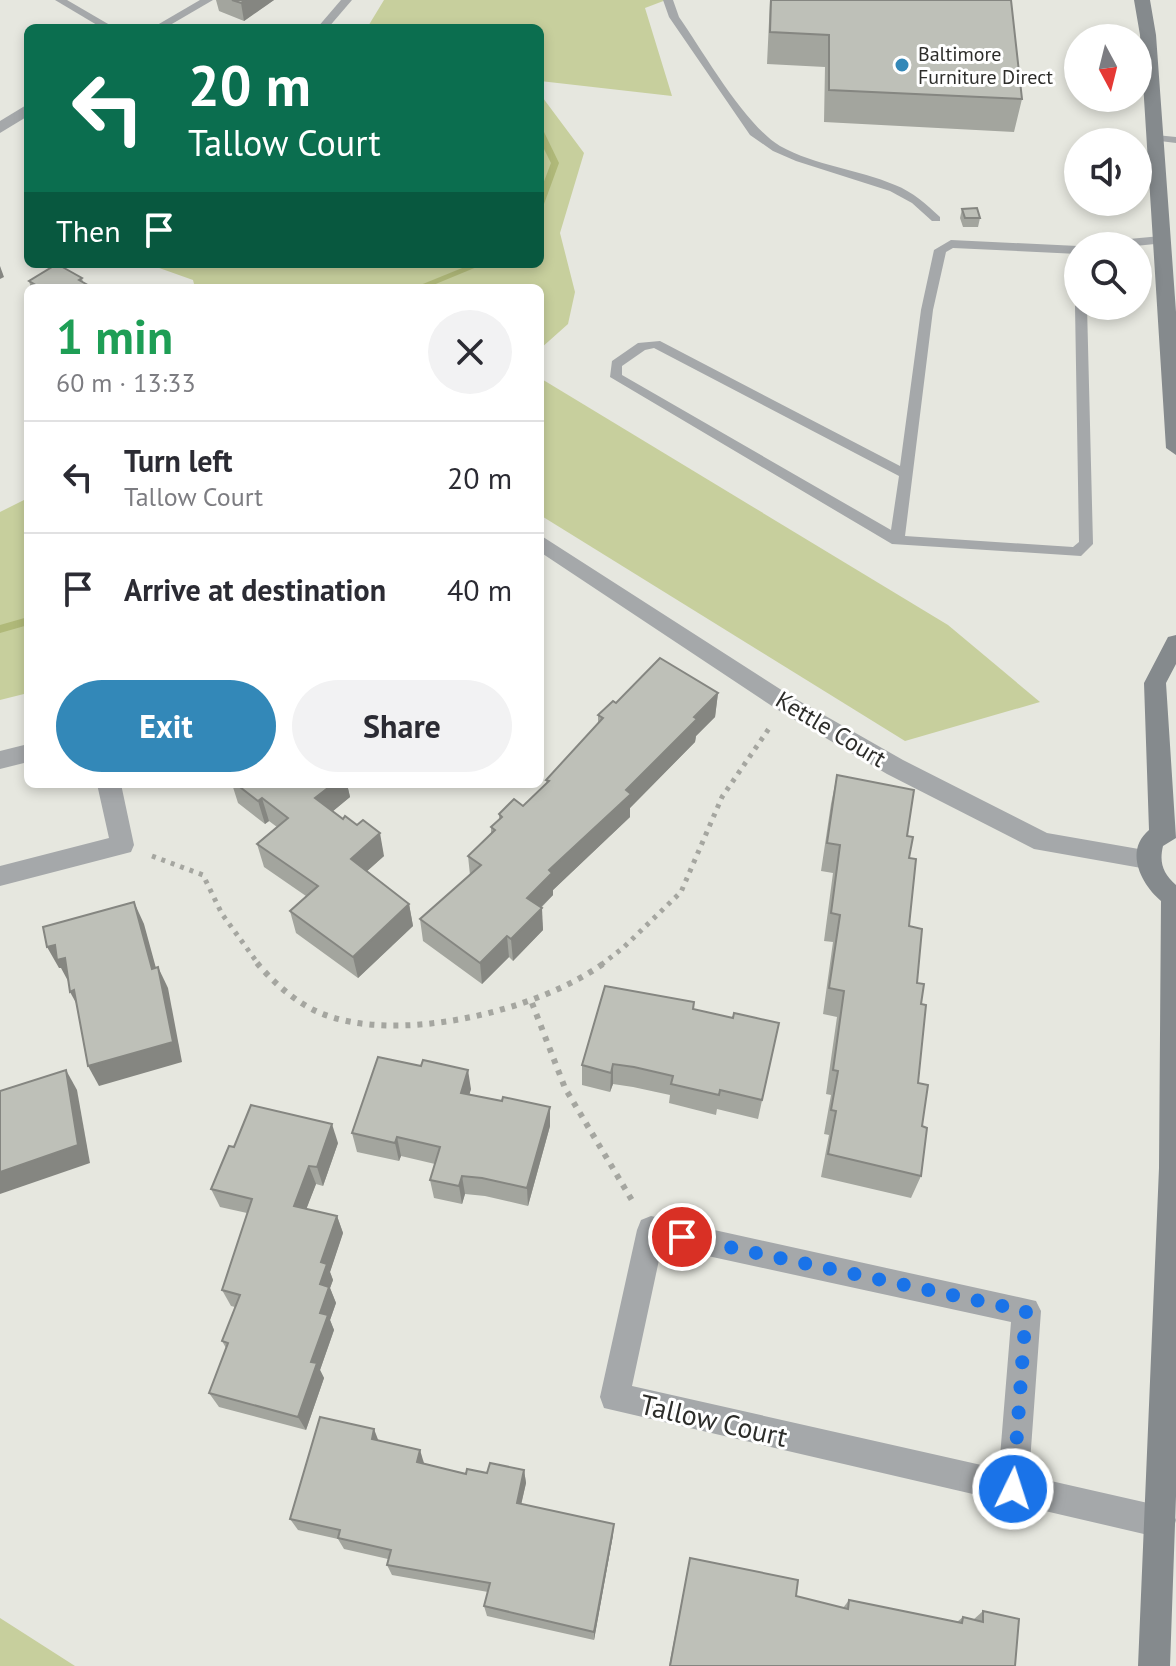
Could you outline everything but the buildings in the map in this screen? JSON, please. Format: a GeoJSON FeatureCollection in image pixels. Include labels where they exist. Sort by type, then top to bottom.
{"type":"FeatureCollection","features":[{"type":"Feature","properties":{"kind":"main road"},"geometry":{"type":"LineString","coordinates":[[1142,0],[1148,35],[1167,251],[1176,448]]}},
{"type":"Feature","properties":{"kind":"main road"},"geometry":{"type":"LineString","coordinates":[[1154,1666],[1173,1168],[1174,898],[1150,873],[1147,859],[1153,840],[1168,830],[1155,683],[1176,643]]}},
{"type":"Feature","properties":{"kind":"street"},"geometry":{"type":"LineString","coordinates":[[0,128],[24,112]]}},
{"type":"Feature","properties":{"kind":"street","name":"Kettle Court"},"geometry":{"type":"LineString","coordinates":[[544,545],[786,704],[895,767],[1043,842],[1147,859]]}},
{"type":"Feature","properties":{"kind":"street"},"geometry":{"type":"LineString","coordinates":[[0,760],[24,754]]}},
{"type":"Feature","properties":{"kind":"street"},"geometry":{"type":"LineString","coordinates":[[0,876],[122,845],[110,788]]}},
{"type":"Feature","properties":{"kind":"street"},"geometry":{"type":"LineString","coordinates":[[651,1230],[1026,1311],[1013,1489]]}},
{"type":"Feature","properties":{"kind":"street","name":"Tallow Court"},"geometry":{"type":"LineString","coordinates":[[651,1230],[615,1397],[1161,1522]]}},
{"type":"Feature","properties":{"kind":"lane"},"geometry":{"type":"LineString","coordinates":[[60,0],[103,24]]}},
{"type":"Feature","properties":{"kind":"lane"},"geometry":{"type":"LineString","coordinates":[[164,24],[208,0]]}},
{"type":"Feature","properties":{"kind":"lane"},"geometry":{"type":"LineString","coordinates":[[326,24],[347,0]]}},
{"type":"Feature","properties":{"kind":"lane"},"geometry":{"type":"LineString","coordinates":[[668,0],[674,17],[754,133],[771,147],[801,162],[902,190],[936,219]]}},
{"type":"Feature","properties":{"kind":"lane"},"geometry":{"type":"LineString","coordinates":[[1156,138],[1176,140]]}},
{"type":"Feature","properties":{"kind":"lane"},"geometry":{"type":"LineString","coordinates":[[897,540],[927,310],[940,250],[951,244],[1064,251]]}},
{"type":"Feature","properties":{"kind":"lane"},"geometry":{"type":"LineString","coordinates":[[905,474],[656,344],[642,346],[616,364],[616,377],[897,540],[1076,552],[1086,544],[1081,320]]}},
{"type":"Feature","properties":{"kind":"path"},"geometry":{"type":"LineString","coordinates":[[122,845],[203,875],[216,907],[243,945],[273,979],[314,1011],[363,1022],[419,1024],[532,1003],[590,976],[641,933],[681,892],[716,808],[737,772],[786,704]]}},
{"type":"Feature","properties":{"kind":"path"},"geometry":{"type":"LineString","coordinates":[[532,1003],[565,1088],[651,1230]]}},
{"type":"Feature","properties":{"kind":"green space"},"geometry":{"type":"Polygon","coordinates":[[[384,0],[666,0],[645,8],[672,96],[544,81],[544,24],[369,24],[384,0]]]}},
{"type":"Feature","properties":{"kind":"green space"},"geometry":{"type":"Polygon","coordinates":[[[544,99],[584,153],[560,233],[575,292],[568,324],[544,345],[544,284],[194,284],[193,280],[159,268],[544,268],[544,99]]]}},
{"type":"Feature","properties":{"kind":"green space"},"geometry":{"type":"Polygon","coordinates":[[[544,380],[948,625],[1040,702],[905,741],[544,517],[544,380]]]}},
{"type":"Feature","properties":{"kind":"green space"},"geometry":{"type":"Polygon","coordinates":[[[24,500],[24,694],[0,700],[0,512],[24,500]]]}},
{"type":"Feature","properties":{"kind":"green space"},"geometry":{"type":"Polygon","coordinates":[[[0,1618],[75,1666],[0,1666],[0,1618]]]}},
{"type":"Feature","properties":{"kind":"waterway"},"geometry":{"type":"LineString","coordinates":[[544,140],[555,163],[544,193]]}},
{"type":"Feature","properties":{"kind":"waterway"},"geometry":{"type":"LineString","coordinates":[[428,284],[470,268]]}},
{"type":"Feature","properties":{"kind":"waterway"},"geometry":{"type":"LineString","coordinates":[[0,629],[24,622]]}},
{"type":"Feature","properties":{"kind":"place","name":"Baltimore Furniture Direct"},"geometry":{"type":"Point","coordinates":[902,65]}},
{"type":"Feature","properties":{"kind":"route"},"geometry":{"type":"LineString","coordinates":[[682,1237],[1026,1311],[1013,1489]]}}]}
